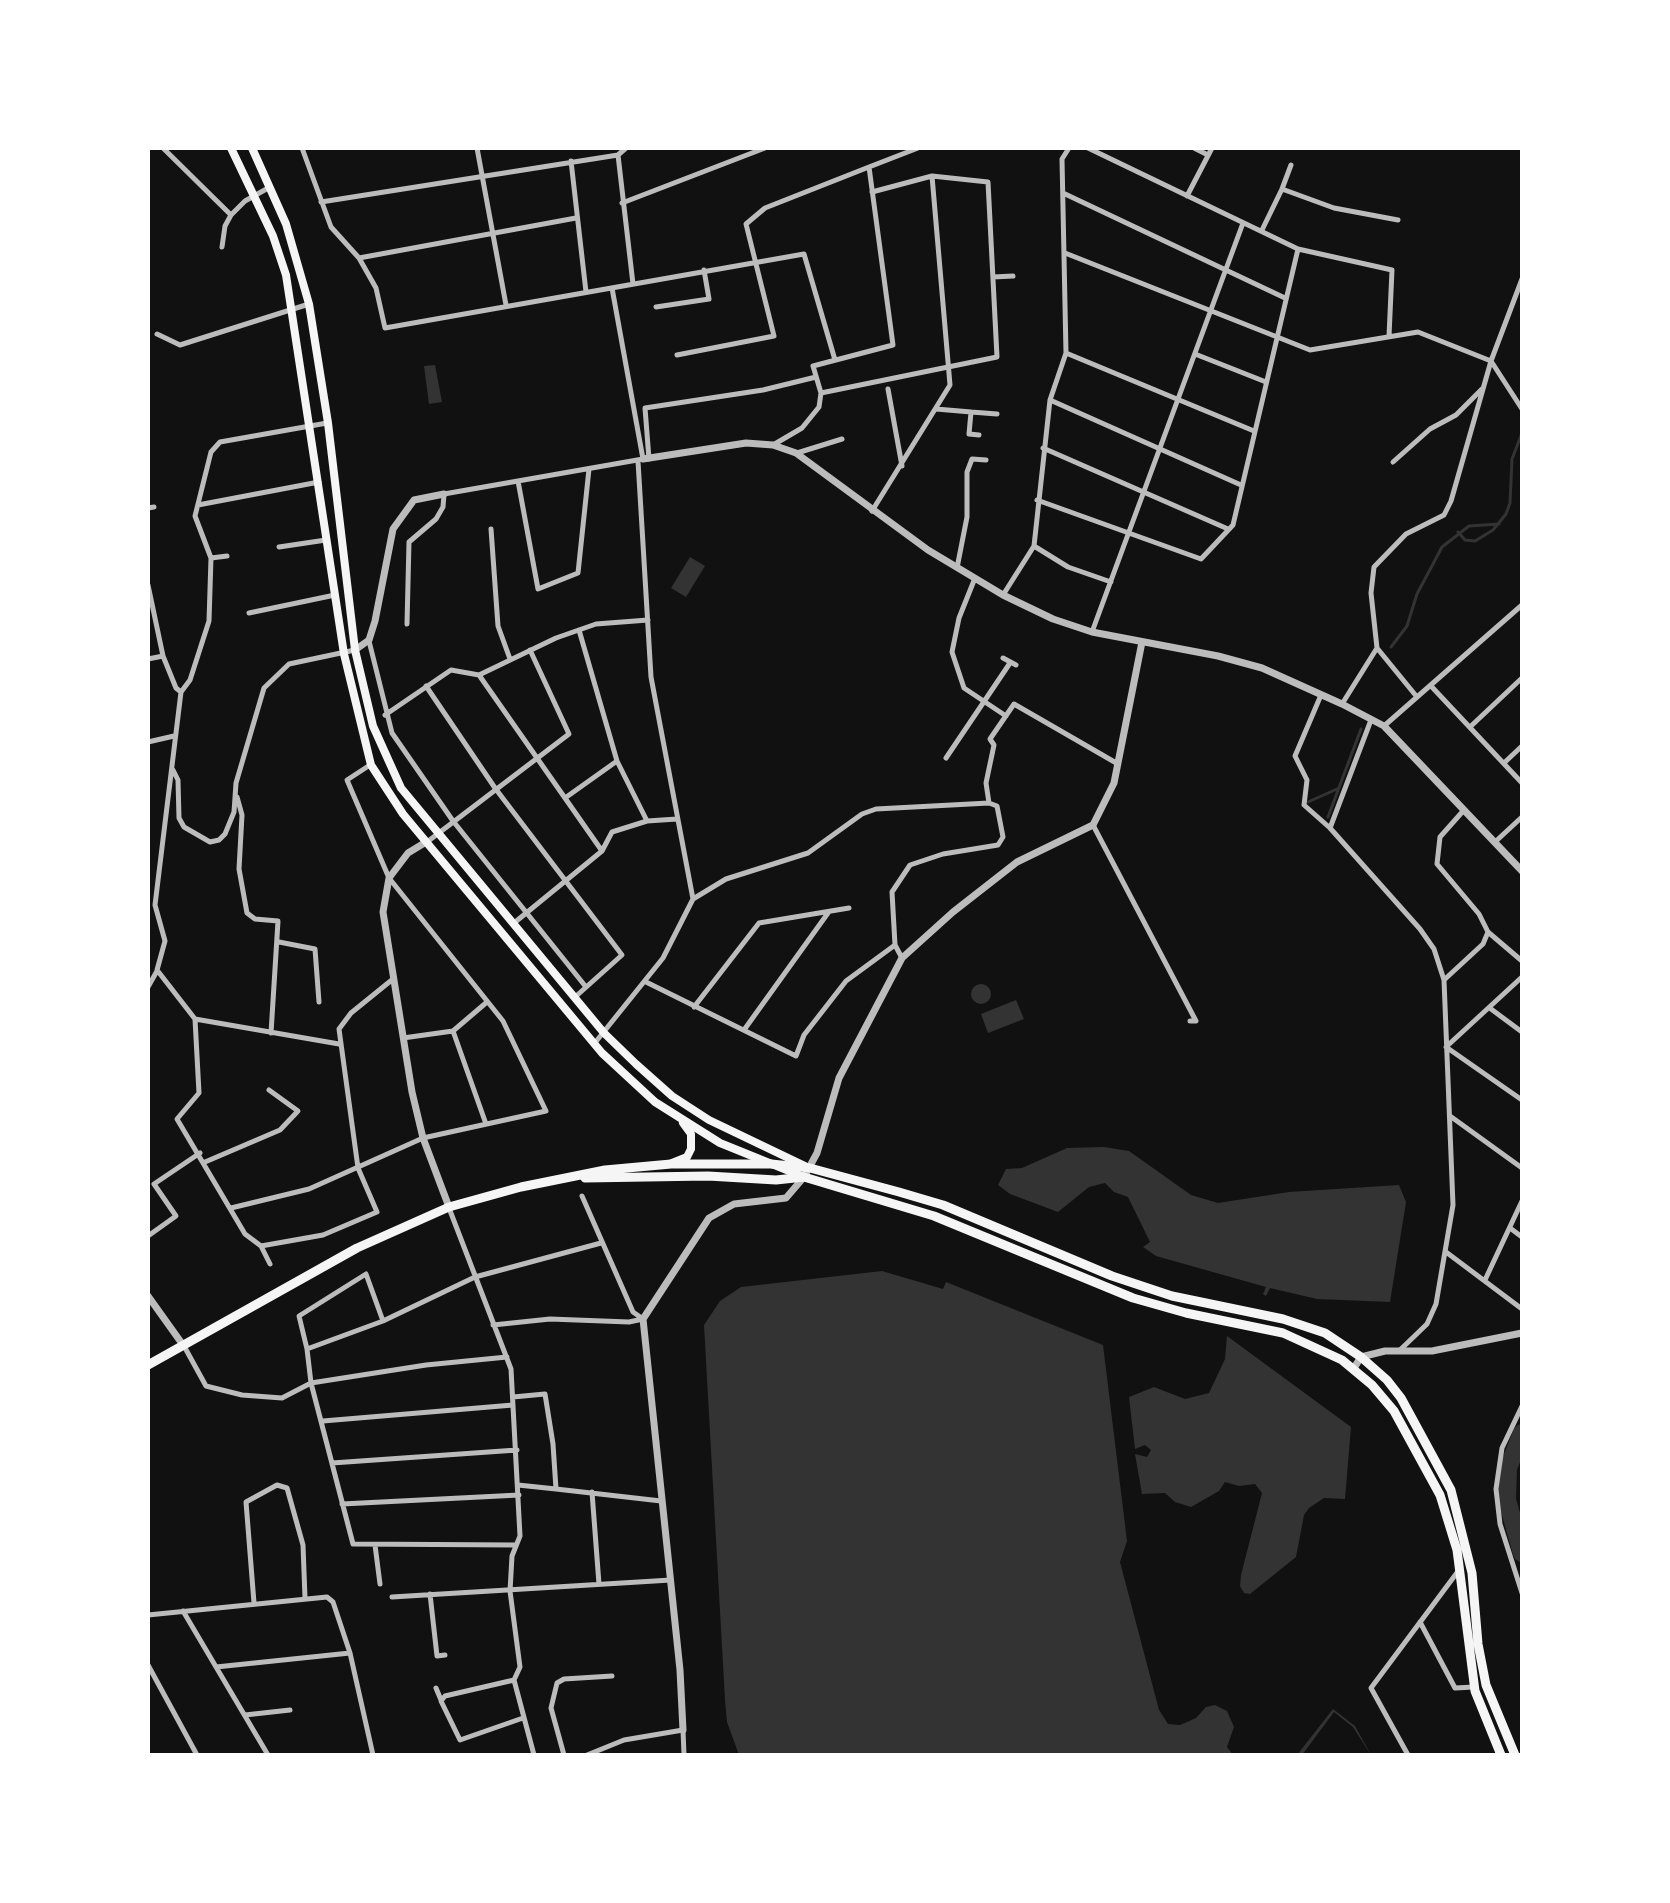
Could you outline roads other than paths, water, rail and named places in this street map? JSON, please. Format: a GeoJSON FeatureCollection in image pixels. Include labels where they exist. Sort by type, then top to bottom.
{"type":"FeatureCollection","features":[{"type":"Feature","properties":{"kind":"highway"},"geometry":{"type":"LineString","coordinates":[[148,1365],[357,1248],[449,1207],[521,1187],[605,1170],[671,1164],[771,1164],[943,1205],[1112,1276],[1172,1296],[1283,1319],[1325,1333],[1361,1357],[1401,1398],[1451,1490],[1472,1573],[1478,1644],[1486,1685],[1515,1755]]}},
{"type":"Feature","properties":{"kind":"highway"},"geometry":{"type":"LineString","coordinates":[[576,1178],[708,1176],[776,1180],[807,1172],[934,1216],[1133,1298],[1301,1338],[1354,1368],[1394,1411],[1432,1479],[1450,1522],[1460,1569],[1474,1687],[1501,1755]]}},
{"type":"Feature","properties":{"kind":"main road"},"geometry":{"type":"LineString","coordinates":[[231,148],[254,195],[286,275],[312,425],[344,654],[371,765],[390,797],[594,1045],[647,1095],[678,1118],[720,1143],[771,1164]]}},
{"type":"Feature","properties":{"kind":"main road"},"geometry":{"type":"LineString","coordinates":[[252,148],[286,224],[309,304],[328,423],[355,650],[373,726],[401,788],[604,1033],[684,1104],[726,1130],[807,1172]]}},
{"type":"Feature","properties":{"kind":"main road"},"geometry":{"type":"LineString","coordinates":[[671,1164],[687,1157],[691,1149],[691,1134],[678,1118]]}},
{"type":"Feature","properties":{"kind":"street"},"geometry":{"type":"LineString","coordinates":[[163,148],[231,215]]}},
{"type":"Feature","properties":{"kind":"street"},"geometry":{"type":"LineString","coordinates":[[302,148],[331,227],[359,258],[376,288],[385,328],[804,254],[835,360]]}},
{"type":"Feature","properties":{"kind":"street"},"geometry":{"type":"LineString","coordinates":[[477,148],[506,305]]}},
{"type":"Feature","properties":{"kind":"street"},"geometry":{"type":"LineString","coordinates":[[321,202],[482,174],[618,155],[626,148]]}},
{"type":"Feature","properties":{"kind":"street"},"geometry":{"type":"LineString","coordinates":[[622,203],[765,148]]}},
{"type":"Feature","properties":{"kind":"street"},"geometry":{"type":"LineString","coordinates":[[677,355],[774,336],[746,224],[765,208],[918,148]]}},
{"type":"Feature","properties":{"kind":"street"},"geometry":{"type":"LineString","coordinates":[[1003,595],[1034,546],[1050,400],[1066,353],[1062,159],[1069,148]]}},
{"type":"Feature","properties":{"kind":"street"},"geometry":{"type":"LineString","coordinates":[[1088,148],[1298,249],[1392,270],[1389,336]]}},
{"type":"Feature","properties":{"kind":"street"},"geometry":{"type":"LineString","coordinates":[[1194,148],[1208,155]]}},
{"type":"Feature","properties":{"kind":"street"},"geometry":{"type":"LineString","coordinates":[[1187,196],[1212,148]]}},
{"type":"Feature","properties":{"kind":"street"},"geometry":{"type":"LineString","coordinates":[[618,155],[633,284]]}},
{"type":"Feature","properties":{"kind":"street"},"geometry":{"type":"LineString","coordinates":[[571,161],[586,292]]}},
{"type":"Feature","properties":{"kind":"street"},"geometry":{"type":"LineString","coordinates":[[1262,231],[1291,165]]}},
{"type":"Feature","properties":{"kind":"street"},"geometry":{"type":"LineString","coordinates":[[773,445],[810,421],[819,407],[821,393],[813,366],[893,345],[869,167]]}},
{"type":"Feature","properties":{"kind":"street"},"geometry":{"type":"LineString","coordinates":[[821,393],[997,357],[988,182],[932,176],[872,192]]}},
{"type":"Feature","properties":{"kind":"street"},"geometry":{"type":"LineString","coordinates":[[872,511],[950,385],[932,176]]}},
{"type":"Feature","properties":{"kind":"street"},"geometry":{"type":"LineString","coordinates":[[222,247],[225,226],[231,215],[254,195],[271,187]]}},
{"type":"Feature","properties":{"kind":"street"},"geometry":{"type":"LineString","coordinates":[[1282,189],[1334,208],[1398,220]]}},
{"type":"Feature","properties":{"kind":"street"},"geometry":{"type":"LineString","coordinates":[[1063,193],[1285,298]]}},
{"type":"Feature","properties":{"kind":"street"},"geometry":{"type":"LineString","coordinates":[[359,258],[576,218]]}},
{"type":"Feature","properties":{"kind":"street"},"geometry":{"type":"LineString","coordinates":[[1092,632],[1243,223]]}},
{"type":"Feature","properties":{"kind":"street"},"geometry":{"type":"LineString","coordinates":[[1037,500],[1201,559],[1233,525],[1298,249]]}},
{"type":"Feature","properties":{"kind":"street"},"geometry":{"type":"LineString","coordinates":[[1065,253],[1310,350],[1418,332],[1491,361],[1522,409]]}},
{"type":"Feature","properties":{"kind":"street"},"geometry":{"type":"LineString","coordinates":[[656,307],[709,299],[704,270]]}},
{"type":"Feature","properties":{"kind":"street"},"geometry":{"type":"LineString","coordinates":[[993,277],[1013,276]]}},
{"type":"Feature","properties":{"kind":"street"},"geometry":{"type":"LineString","coordinates":[[1417,697],[1377,648],[1371,593],[1374,567],[1406,534],[1444,515],[1451,501],[1491,361],[1522,279]]}},
{"type":"Feature","properties":{"kind":"street"},"geometry":{"type":"LineString","coordinates":[[612,288],[643,460]]}},
{"type":"Feature","properties":{"kind":"street"},"geometry":{"type":"LineString","coordinates":[[157,334],[180,345],[309,304]]}},
{"type":"Feature","properties":{"kind":"street"},"geometry":{"type":"LineString","coordinates":[[1066,353],[1254,431]]}},
{"type":"Feature","properties":{"kind":"street"},"geometry":{"type":"LineString","coordinates":[[1195,354],[1266,382]]}},
{"type":"Feature","properties":{"kind":"street"},"geometry":{"type":"LineString","coordinates":[[594,1045],[646,982],[679,931],[693,899],[651,677],[643,460],[645,408],[763,390],[816,377]]}},
{"type":"Feature","properties":{"kind":"street"},"geometry":{"type":"LineString","coordinates":[[1393,462],[1430,429],[1456,415],[1483,388]]}},
{"type":"Feature","properties":{"kind":"street"},"geometry":{"type":"LineString","coordinates":[[888,389],[902,466]]}},
{"type":"Feature","properties":{"kind":"street"},"geometry":{"type":"LineString","coordinates":[[1050,400],[1241,485]]}},
{"type":"Feature","properties":{"kind":"street"},"geometry":{"type":"LineString","coordinates":[[936,409],[997,414]]}},
{"type":"Feature","properties":{"kind":"street"},"geometry":{"type":"LineString","coordinates":[[971,412],[969,434],[979,435]]}},
{"type":"Feature","properties":{"kind":"street"},"geometry":{"type":"LineString","coordinates":[[148,987],[157,970],[165,941],[155,905],[181,692],[190,680],[209,621],[211,558],[195,516],[211,452],[220,442],[328,423]]}},
{"type":"Feature","properties":{"kind":"street"},"geometry":{"type":"LineString","coordinates":[[796,453],[842,439]]}},
{"type":"Feature","properties":{"kind":"street"},"geometry":{"type":"LineString","coordinates":[[586,987],[453,821],[392,733],[385,715],[369,640],[393,529],[414,500],[746,443],[773,445],[796,453],[872,511],[957,568],[1053,619],[1092,632],[1218,656],[1262,668],[1384,726],[1522,871]]}},
{"type":"Feature","properties":{"kind":"street"},"geometry":{"type":"LineString","coordinates":[[1043,448],[1228,529]]}},
{"type":"Feature","properties":{"kind":"street"},"geometry":{"type":"LineString","coordinates":[[957,568],[967,517],[967,472],[972,459],[986,460]]}},
{"type":"Feature","properties":{"kind":"street"},"geometry":{"type":"LineString","coordinates":[[518,481],[538,589],[578,573],[589,469]]}},
{"type":"Feature","properties":{"kind":"street"},"geometry":{"type":"LineString","coordinates":[[198,505],[319,482]]}},
{"type":"Feature","properties":{"kind":"street"},"geometry":{"type":"LineString","coordinates":[[407,624],[409,542],[436,519],[444,494]]}},
{"type":"Feature","properties":{"kind":"street"},"geometry":{"type":"LineString","coordinates":[[491,529],[498,626],[510,659]]}},
{"type":"Feature","properties":{"kind":"street"},"geometry":{"type":"LineString","coordinates":[[279,547],[327,539]]}},
{"type":"Feature","properties":{"kind":"street"},"geometry":{"type":"LineString","coordinates":[[1034,546],[1068,567],[1111,582]]}},
{"type":"Feature","properties":{"kind":"street"},"geometry":{"type":"LineString","coordinates":[[211,558],[227,556]]}},
{"type":"Feature","properties":{"kind":"street"},"geometry":{"type":"LineString","coordinates":[[975,578],[959,618],[952,652],[964,688],[1006,716]]}},
{"type":"Feature","properties":{"kind":"street"},"geometry":{"type":"LineString","coordinates":[[148,585],[163,656],[176,688],[181,692]]}},
{"type":"Feature","properties":{"kind":"street"},"geometry":{"type":"LineString","coordinates":[[249,613],[335,595]]}},
{"type":"Feature","properties":{"kind":"street"},"geometry":{"type":"LineString","coordinates":[[1384,726],[1522,605]]}},
{"type":"Feature","properties":{"kind":"street"},"geometry":{"type":"LineString","coordinates":[[385,715],[451,670],[479,675],[530,650],[596,624],[648,620]]}},
{"type":"Feature","properties":{"kind":"street"},"geometry":{"type":"LineString","coordinates":[[579,630],[617,761],[647,821]]}},
{"type":"Feature","properties":{"kind":"street"},"geometry":{"type":"LineString","coordinates":[[173,769],[178,780],[179,818],[192,834],[210,842],[225,834],[234,812],[235,792],[257,704],[264,688],[289,664],[344,654],[369,640]]}},
{"type":"Feature","properties":{"kind":"street"},"geometry":{"type":"LineString","coordinates":[[684,1755],[671,1580],[643,1319],[709,1218],[734,1204],[786,1198],[807,1172],[839,1078],[902,958],[944,919],[1017,862],[1093,825],[1110,797],[1142,642]]}},
{"type":"Feature","properties":{"kind":"street"},"geometry":{"type":"LineString","coordinates":[[1342,704],[1377,648]]}},
{"type":"Feature","properties":{"kind":"street"},"geometry":{"type":"LineString","coordinates":[[530,650],[569,734],[438,834],[408,853],[389,878],[383,912],[423,1138],[507,1357],[517,1450],[520,1536],[512,1556],[510,1591],[520,1667],[514,1680],[534,1755]]}},
{"type":"Feature","properties":{"kind":"street"},"geometry":{"type":"LineString","coordinates":[[148,659],[163,656]]}},
{"type":"Feature","properties":{"kind":"street"},"geometry":{"type":"LineString","coordinates":[[946,758],[1013,664],[1003,658]]}},
{"type":"Feature","properties":{"kind":"street"},"geometry":{"type":"LineString","coordinates":[[479,675],[602,851]]}},
{"type":"Feature","properties":{"kind":"street"},"geometry":{"type":"LineString","coordinates":[[1470,727],[1522,678]]}},
{"type":"Feature","properties":{"kind":"street"},"geometry":{"type":"LineString","coordinates":[[426,686],[495,788],[622,955],[574,998]]}},
{"type":"Feature","properties":{"kind":"street"},"geometry":{"type":"LineString","coordinates":[[1431,686],[1522,783]]}},
{"type":"Feature","properties":{"kind":"street"},"geometry":{"type":"LineString","coordinates":[[1321,695],[1295,756],[1307,780],[1304,805],[1330,828],[1420,929],[1434,949],[1444,980],[1453,1205],[1436,1304],[1427,1324],[1398,1351]]}},
{"type":"Feature","properties":{"kind":"street"},"geometry":{"type":"LineString","coordinates":[[989,803],[986,783],[994,745],[990,739],[1014,704],[1118,764]]}},
{"type":"Feature","properties":{"kind":"street"},"geometry":{"type":"LineString","coordinates":[[1330,828],[1371,720]]}},
{"type":"Feature","properties":{"kind":"street"},"geometry":{"type":"LineString","coordinates":[[148,742],[174,736]]}},
{"type":"Feature","properties":{"kind":"street"},"geometry":{"type":"LineString","coordinates":[[1504,763],[1522,746]]}},
{"type":"Feature","properties":{"kind":"street"},"geometry":{"type":"LineString","coordinates":[[565,798],[617,761]]}},
{"type":"Feature","properties":{"kind":"street"},"geometry":{"type":"LineString","coordinates":[[231,1208],[309,1189],[423,1138],[546,1111],[503,1021],[389,878],[347,780],[371,765]]}},
{"type":"Feature","properties":{"kind":"street"},"geometry":{"type":"LineString","coordinates":[[235,792],[242,815],[239,869],[247,913],[255,919],[278,921],[271,1033]]}},
{"type":"Feature","properties":{"kind":"street"},"geometry":{"type":"LineString","coordinates":[[693,899],[726,879],[808,853],[862,814],[876,809],[989,803],[997,806],[1003,837],[998,845],[910,865],[898,881],[891,905],[895,945],[902,958]]}},
{"type":"Feature","properties":{"kind":"street"},"geometry":{"type":"LineString","coordinates":[[1464,810],[1440,837],[1435,849],[1437,864],[1479,914],[1488,932],[1522,961]]}},
{"type":"Feature","properties":{"kind":"street"},"geometry":{"type":"LineString","coordinates":[[1495,842],[1522,817]]}},
{"type":"Feature","properties":{"kind":"street"},"geometry":{"type":"LineString","coordinates":[[513,924],[602,851],[612,832],[647,821],[678,819]]}},
{"type":"Feature","properties":{"kind":"street"},"geometry":{"type":"LineString","coordinates":[[1093,825],[1196,1021],[1190,1021]]}},
{"type":"Feature","properties":{"kind":"street"},"geometry":{"type":"LineString","coordinates":[[694,1007],[759,923],[849,908]]}},
{"type":"Feature","properties":{"kind":"street"},"geometry":{"type":"LineString","coordinates":[[744,1030],[828,912]]}},
{"type":"Feature","properties":{"kind":"street"},"geometry":{"type":"LineString","coordinates":[[1444,980],[1483,944],[1488,932]]}},
{"type":"Feature","properties":{"kind":"street"},"geometry":{"type":"LineString","coordinates":[[279,942],[315,949],[319,1002]]}},
{"type":"Feature","properties":{"kind":"street"},"geometry":{"type":"LineString","coordinates":[[646,982],[796,1056],[804,1035],[846,981],[895,945]]}},
{"type":"Feature","properties":{"kind":"street"},"geometry":{"type":"LineString","coordinates":[[157,970],[195,1019],[199,1093],[177,1119],[200,1153],[245,1234],[261,1246],[270,1264]]}},
{"type":"Feature","properties":{"kind":"street"},"geometry":{"type":"LineString","coordinates":[[1446,1047],[1491,1009],[1522,977]]}},
{"type":"Feature","properties":{"kind":"street"},"geometry":{"type":"LineString","coordinates":[[261,1246],[323,1235],[377,1212],[358,1168],[339,1044],[342,1023],[393,979]]}},
{"type":"Feature","properties":{"kind":"street"},"geometry":{"type":"LineString","coordinates":[[403,1038],[453,1031],[487,1002]]}},
{"type":"Feature","properties":{"kind":"street"},"geometry":{"type":"LineString","coordinates":[[1491,1009],[1522,1032]]}},
{"type":"Feature","properties":{"kind":"street"},"geometry":{"type":"LineString","coordinates":[[195,1019],[339,1044]]}},
{"type":"Feature","properties":{"kind":"street"},"geometry":{"type":"LineString","coordinates":[[453,1031],[486,1124]]}},
{"type":"Feature","properties":{"kind":"street"},"geometry":{"type":"LineString","coordinates":[[1446,1047],[1522,1100]]}},
{"type":"Feature","properties":{"kind":"street"},"geometry":{"type":"LineString","coordinates":[[205,1162],[280,1130],[298,1111],[269,1090]]}},
{"type":"Feature","properties":{"kind":"street"},"geometry":{"type":"LineString","coordinates":[[1449,1115],[1522,1168]]}},
{"type":"Feature","properties":{"kind":"street"},"geometry":{"type":"LineString","coordinates":[[148,1236],[176,1216],[154,1184],[200,1153]]}},
{"type":"Feature","properties":{"kind":"street"},"geometry":{"type":"LineString","coordinates":[[582,1196],[633,1312],[643,1319]]}},
{"type":"Feature","properties":{"kind":"street"},"geometry":{"type":"LineString","coordinates":[[1485,1280],[1522,1201]]}},
{"type":"Feature","properties":{"kind":"street"},"geometry":{"type":"LineString","coordinates":[[1510,1228],[1522,1237]]}},
{"type":"Feature","properties":{"kind":"street"},"geometry":{"type":"LineString","coordinates":[[307,1349],[383,1321],[475,1277],[601,1243]]}},
{"type":"Feature","properties":{"kind":"street"},"geometry":{"type":"LineString","coordinates":[[1446,1252],[1522,1309]]}},
{"type":"Feature","properties":{"kind":"street"},"geometry":{"type":"LineString","coordinates":[[383,1321],[366,1274],[299,1316],[311,1383],[353,1544],[516,1545]]}},
{"type":"Feature","properties":{"kind":"street"},"geometry":{"type":"LineString","coordinates":[[148,1296],[183,1345],[206,1386],[242,1395],[282,1398],[311,1383],[426,1365],[507,1357]]}},
{"type":"Feature","properties":{"kind":"street"},"geometry":{"type":"LineString","coordinates":[[493,1325],[550,1319],[629,1322],[643,1319]]}},
{"type":"Feature","properties":{"kind":"street"},"geometry":{"type":"LineString","coordinates":[[1354,1368],[1361,1357],[1398,1351],[1432,1351],[1522,1333]]}},
{"type":"Feature","properties":{"kind":"street"},"geometry":{"type":"LineString","coordinates":[[323,1421],[513,1401],[545,1394],[556,1489]]}},
{"type":"Feature","properties":{"kind":"street"},"geometry":{"type":"LineString","coordinates":[[1522,1406],[1502,1448],[1496,1489],[1500,1524],[1522,1593]]}},
{"type":"Feature","properties":{"kind":"street"},"geometry":{"type":"LineString","coordinates":[[332,1463],[517,1450]]}},
{"type":"Feature","properties":{"kind":"street"},"geometry":{"type":"LineString","coordinates":[[254,1603],[246,1502],[277,1485],[287,1488],[303,1545],[305,1598]]}},
{"type":"Feature","properties":{"kind":"street"},"geometry":{"type":"LineString","coordinates":[[518,1485],[661,1501]]}},
{"type":"Feature","properties":{"kind":"street"},"geometry":{"type":"LineString","coordinates":[[592,1492],[599,1584]]}},
{"type":"Feature","properties":{"kind":"street"},"geometry":{"type":"LineString","coordinates":[[342,1504],[519,1495]]}},
{"type":"Feature","properties":{"kind":"street"},"geometry":{"type":"LineString","coordinates":[[375,1545],[380,1584]]}},
{"type":"Feature","properties":{"kind":"street"},"geometry":{"type":"LineString","coordinates":[[1408,1755],[1371,1688],[1460,1569]]}},
{"type":"Feature","properties":{"kind":"street"},"geometry":{"type":"LineString","coordinates":[[392,1597],[671,1580]]}},
{"type":"Feature","properties":{"kind":"street"},"geometry":{"type":"LineString","coordinates":[[430,1594],[434,1657],[445,1655]]}},
{"type":"Feature","properties":{"kind":"street"},"geometry":{"type":"LineString","coordinates":[[148,1615],[327,1597],[333,1602],[350,1653],[373,1755]]}},
{"type":"Feature","properties":{"kind":"street"},"geometry":{"type":"LineString","coordinates":[[183,1611],[268,1755]]}},
{"type":"Feature","properties":{"kind":"street"},"geometry":{"type":"LineString","coordinates":[[1420,1622],[1455,1688],[1474,1687]]}},
{"type":"Feature","properties":{"kind":"street"},"geometry":{"type":"LineString","coordinates":[[216,1667],[350,1653]]}},
{"type":"Feature","properties":{"kind":"street"},"geometry":{"type":"LineString","coordinates":[[148,1665],[197,1755]]}},
{"type":"Feature","properties":{"kind":"street"},"geometry":{"type":"LineString","coordinates":[[564,1755],[551,1708],[557,1683],[564,1679],[612,1676]]}},
{"type":"Feature","properties":{"kind":"street"},"geometry":{"type":"LineString","coordinates":[[441,1701],[445,1696],[514,1680]]}},
{"type":"Feature","properties":{"kind":"street"},"geometry":{"type":"LineString","coordinates":[[436,1688],[460,1740],[523,1718]]}},
{"type":"Feature","properties":{"kind":"street"},"geometry":{"type":"LineString","coordinates":[[245,1715],[290,1710]]}},
{"type":"Feature","properties":{"kind":"street"},"geometry":{"type":"LineString","coordinates":[[587,1755],[624,1740],[683,1730]]}},
{"type":"Feature","properties":{"kind":"waterway"},"geometry":{"type":"LineString","coordinates":[[1458,532],[1465,540],[1475,541],[1493,530],[1506,514],[1510,503],[1512,459],[1522,433]]}},
{"type":"Feature","properties":{"kind":"waterway"},"geometry":{"type":"LineString","coordinates":[[1391,647],[1407,626],[1417,594],[1442,547],[1469,526],[1499,524]]}},
{"type":"Feature","properties":{"kind":"waterway"},"geometry":{"type":"LineString","coordinates":[[1328,817],[1361,729]]}},
{"type":"Feature","properties":{"kind":"waterway"},"geometry":{"type":"LineString","coordinates":[[1308,802],[1337,789]]}},
{"type":"Feature","properties":{"kind":"waterway"},"geometry":{"type":"LineString","coordinates":[[1522,1433],[1508,1468],[1507,1500],[1522,1553]]}}]}
